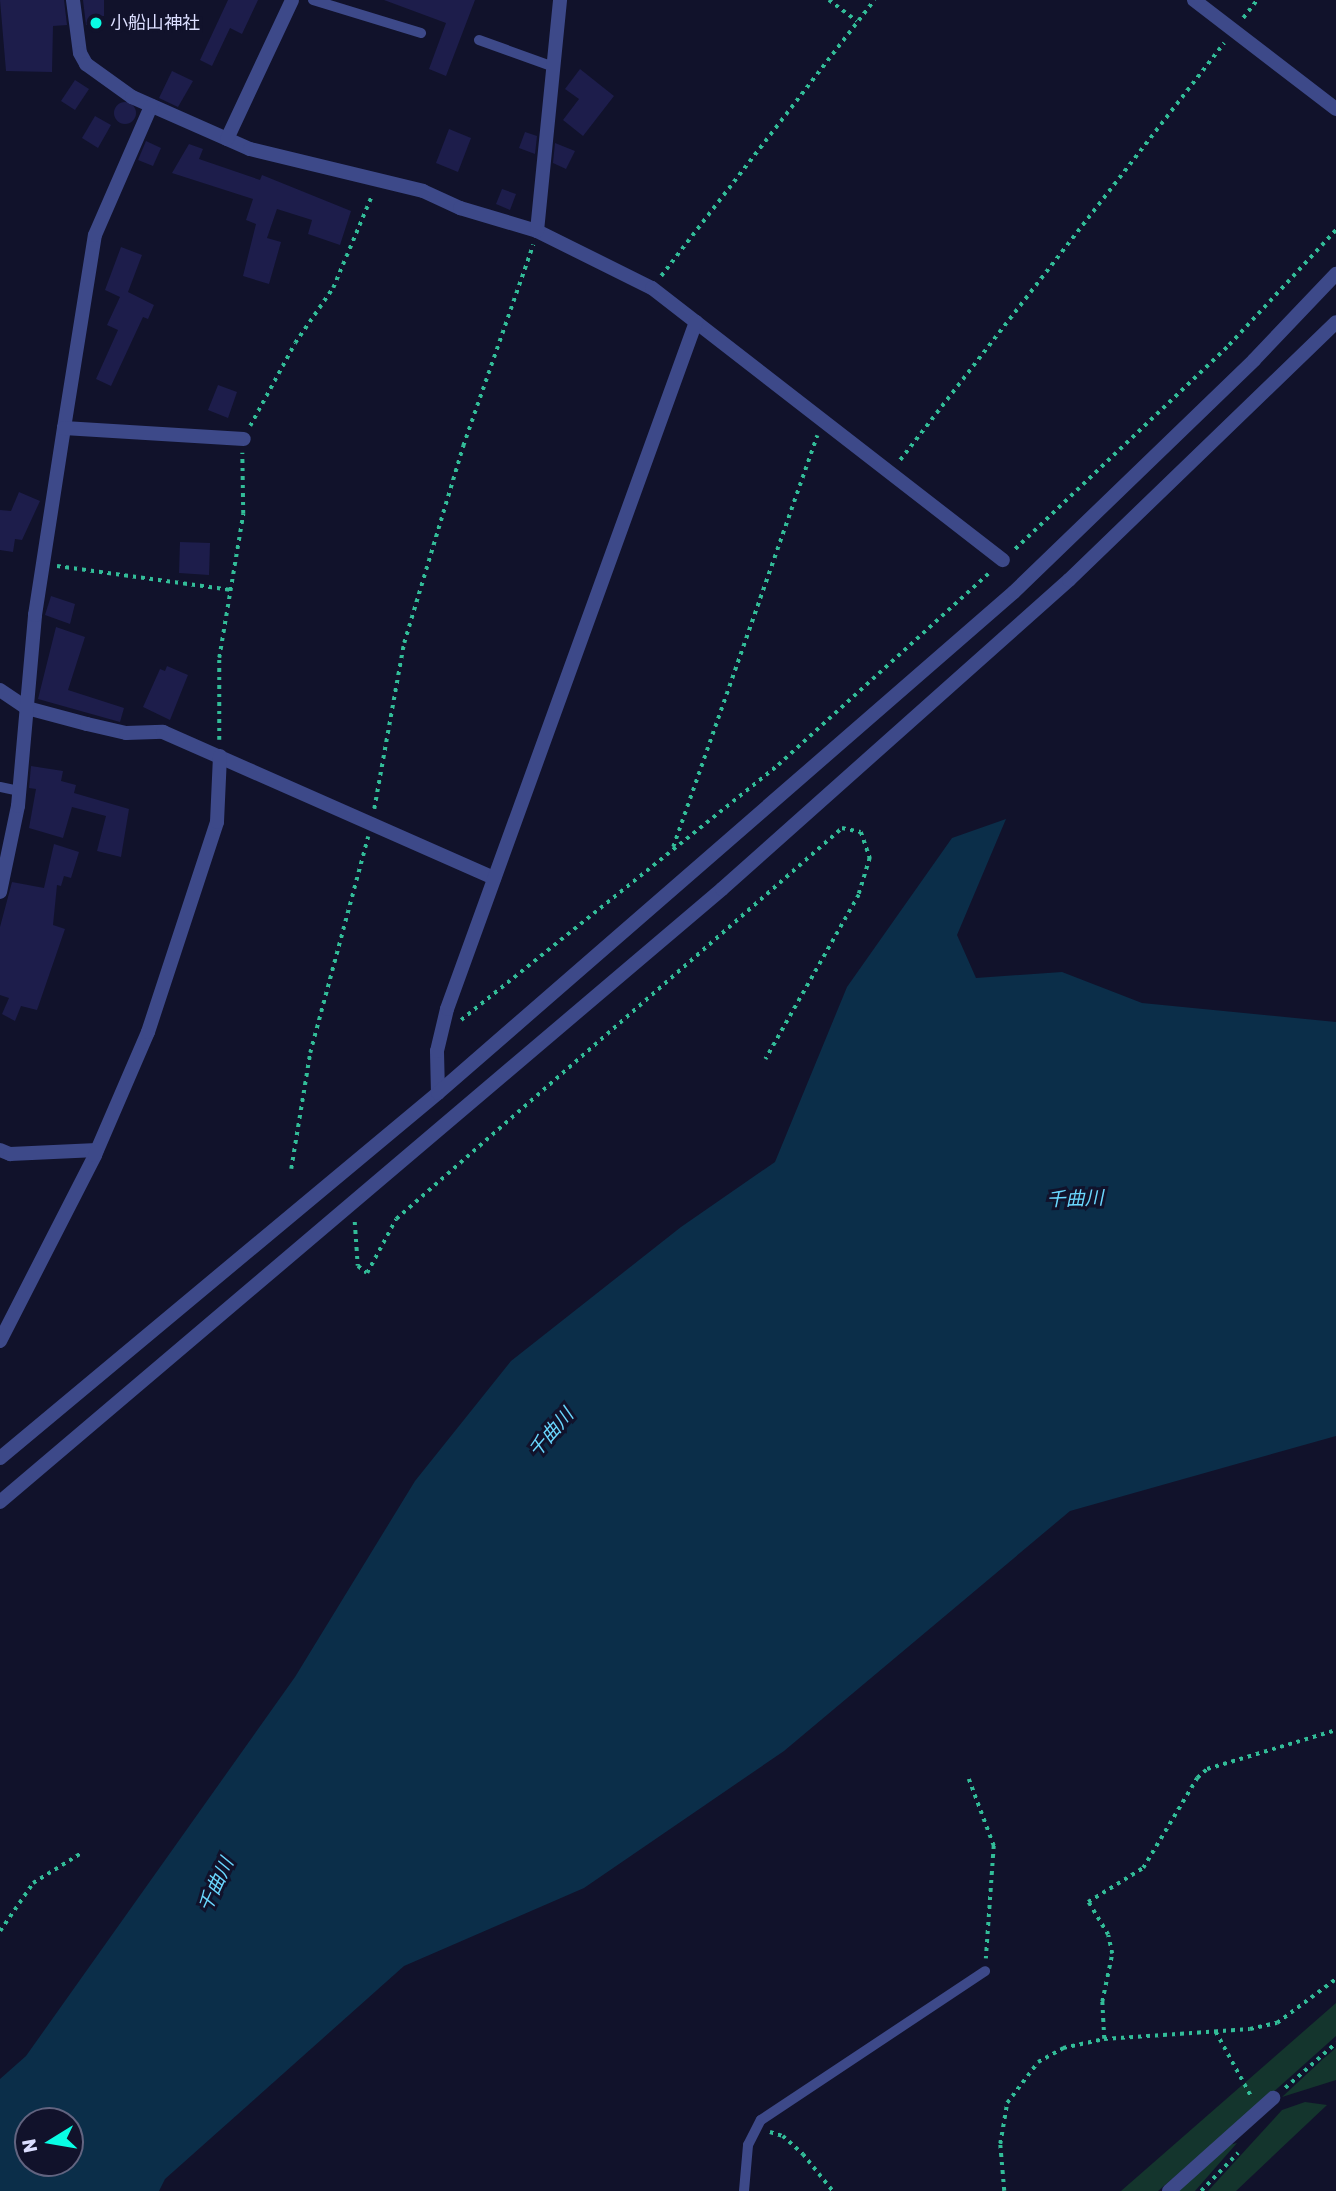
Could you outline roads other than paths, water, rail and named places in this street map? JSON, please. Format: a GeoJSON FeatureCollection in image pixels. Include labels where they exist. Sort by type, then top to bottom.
{"type":"FeatureCollection","features":[{"type":"Feature","properties":{"kind":"street"},"geometry":{"type":"LineString","coordinates":[[73,0],[80,53],[86,64],[150,106],[250,149],[377,178],[537,231],[652,288],[1003,560]]}},
{"type":"Feature","properties":{"kind":"street"},"geometry":{"type":"LineString","coordinates":[[227,139],[292,0]]}},
{"type":"Feature","properties":{"kind":"street"},"geometry":{"type":"LineString","coordinates":[[537,231],[560,0]]}},
{"type":"Feature","properties":{"kind":"street"},"geometry":{"type":"LineString","coordinates":[[1194,0],[1336,109]]}},
{"type":"Feature","properties":{"kind":"street"},"geometry":{"type":"LineString","coordinates":[[0,892],[19,791],[45,564],[95,235],[150,106]]}},
{"type":"Feature","properties":{"kind":"street"},"geometry":{"type":"LineString","coordinates":[[0,1458],[438,1093],[1014,592],[1254,360],[1336,274]]}},
{"type":"Feature","properties":{"kind":"street"},"geometry":{"type":"LineString","coordinates":[[438,1093],[437,1051],[443,1027],[494,878],[696,322]]}},
{"type":"Feature","properties":{"kind":"street"},"geometry":{"type":"LineString","coordinates":[[0,1502],[345,1205],[783,835],[1069,580],[1336,322]]}},
{"type":"Feature","properties":{"kind":"street"},"geometry":{"type":"LineString","coordinates":[[64,428],[244,439]]}},
{"type":"Feature","properties":{"kind":"street"},"geometry":{"type":"LineString","coordinates":[[0,690],[27,708],[126,733],[163,733],[494,878]]}},
{"type":"Feature","properties":{"kind":"street"},"geometry":{"type":"LineString","coordinates":[[0,1340],[97,1150],[148,1032],[217,822],[220,756]]}},
{"type":"Feature","properties":{"kind":"street"},"geometry":{"type":"LineString","coordinates":[[0,1150],[10,1154],[97,1150]]}},
{"type":"Feature","properties":{"kind":"street"},"geometry":{"type":"LineString","coordinates":[[1169,2191],[1273,2098]]}},
{"type":"Feature","properties":{"kind":"lane"},"geometry":{"type":"LineString","coordinates":[[313,0],[421,33]]}},
{"type":"Feature","properties":{"kind":"lane"},"geometry":{"type":"LineString","coordinates":[[479,40],[554,66]]}},
{"type":"Feature","properties":{"kind":"lane"},"geometry":{"type":"LineString","coordinates":[[0,787],[19,791]]}},
{"type":"Feature","properties":{"kind":"lane"},"geometry":{"type":"LineString","coordinates":[[744,2191],[748,2145],[756,2127],[780,2106],[856,2060],[985,1971]]}},
{"type":"Feature","properties":{"kind":"water","name":"千曲川"},"geometry":{"type":"Polygon","coordinates":[[[1006,819],[957,935],[976,978],[1062,972],[1142,1003],[1336,1022],[1336,1436],[1070,1511],[784,1751],[584,1888],[404,1966],[165,2179],[159,2191],[0,2191],[0,2079],[26,2056],[295,1677],[415,1481],[511,1361],[681,1227],[775,1162],[847,987],[952,838],[1006,819]]]}},
{"type":"Feature","properties":{"kind":"place","name":"小船山神社"},"geometry":{"type":"Point","coordinates":[96,23]}}]}
